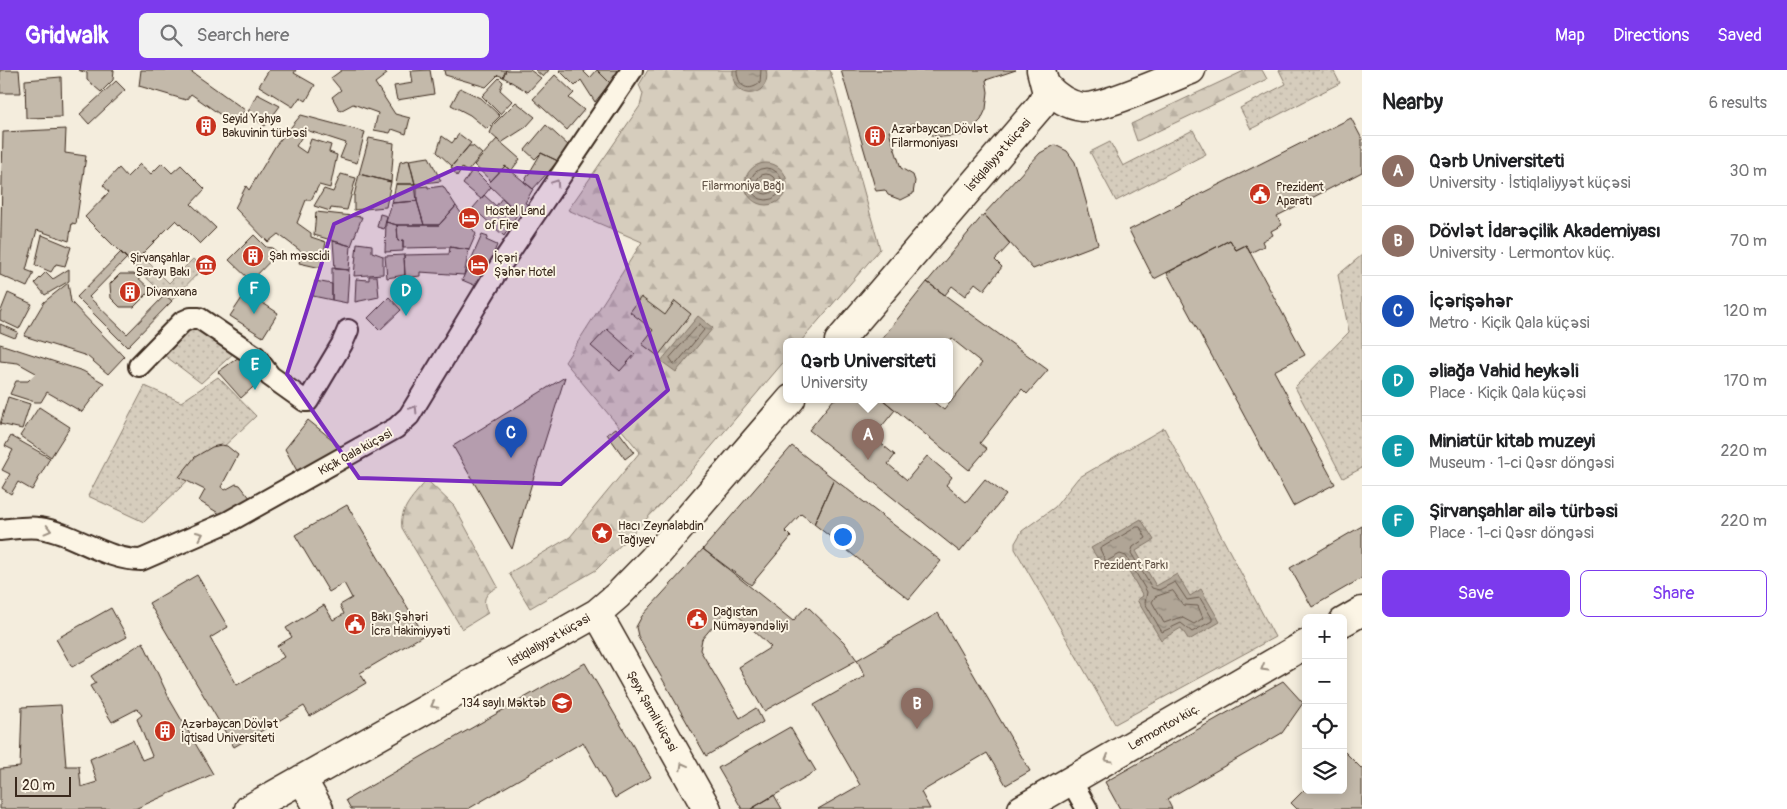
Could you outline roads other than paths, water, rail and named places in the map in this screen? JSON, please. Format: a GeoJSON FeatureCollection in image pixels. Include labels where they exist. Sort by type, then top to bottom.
{"type":"FeatureCollection","features":[{"type":"Feature","properties":{"kind":"main road","name":"İstiqlaliyyət küçəsi"},"geometry":{"type":"LineString","coordinates":[[1044,78],[1060,99],[1084,107],[1102,104],[1191,70]]}},
{"type":"Feature","properties":{"kind":"main road","name":"İstiqlaliyyət küçəsi"},"geometry":{"type":"LineString","coordinates":[[842,338],[1041,104],[1047,93],[1044,78]]}},
{"type":"Feature","properties":{"kind":"main road","name":"İstiqlaliyyət küçəsi"},"geometry":{"type":"LineString","coordinates":[[249,809],[597,612],[618,595],[653,559],[788,403]]}},
{"type":"Feature","properties":{"kind":"main road"},"geometry":{"type":"LineString","coordinates":[[1347,620],[1362,611]]}},
{"type":"Feature","properties":{"kind":"main road","name":"Şeyx Şamil küçəsi"},"geometry":{"type":"LineString","coordinates":[[597,612],[707,809]]}},
{"type":"Feature","properties":{"kind":"main road","name":"Lermontov küç."},"geometry":{"type":"LineString","coordinates":[[1022,809],[1302,646]]}},
{"type":"Feature","properties":{"kind":"main road"},"geometry":{"type":"LineString","coordinates":[[302,779],[319,809]]}},
{"type":"Feature","properties":{"kind":"street","name":"Kiçik Qala küçəsi"},"geometry":{"type":"LineString","coordinates":[[0,530],[38,528],[54,532],[127,560],[142,560],[228,522],[396,428],[409,416],[502,263],[632,70]]}},
{"type":"Feature","properties":{"kind":"street"},"geometry":{"type":"LineString","coordinates":[[139,366],[182,322],[190,318],[199,318],[255,356],[270,376],[305,401],[308,400],[342,344],[348,330]]}},
{"type":"Feature","properties":{"kind":"street"},"geometry":{"type":"LineString","coordinates":[[1071,781],[1087,809]]}},
{"type":"Feature","properties":{"kind":"water"},"geometry":{"type":"Polygon","coordinates":[[[733,70],[766,70],[766,79],[763,87],[751,93],[744,92],[738,88],[734,81],[733,70]]]}},
{"type":"Feature","properties":{"kind":"water"},"geometry":{"type":"Polygon","coordinates":[[[770,163],[778,166],[784,172],[787,184],[784,196],[778,202],[762,205],[754,202],[748,196],[745,180],[748,172],[754,166],[770,163]]]}},
{"type":"Feature","properties":{"kind":"water"},"geometry":{"type":"Polygon","coordinates":[[[698,316],[713,328],[676,372],[661,361],[698,316]]]}},
{"type":"Feature","properties":{"kind":"water"},"geometry":{"type":"Polygon","coordinates":[[[1141,519],[1154,540],[1136,551],[1156,586],[1177,574],[1190,596],[1201,589],[1220,622],[1189,640],[1181,628],[1161,640],[1137,600],[1143,596],[1122,559],[1104,569],[1091,548],[1141,519]]]}},
{"type":"Feature","properties":{"kind":"place","name":"Seyid Yəhya Bakuvinin türbəsi"},"geometry":{"type":"Point","coordinates":[206,126]}},
{"type":"Feature","properties":{"kind":"place","name":"Azərbaycan Dövlət Filarmoniyası"},"geometry":{"type":"Point","coordinates":[875,136]}},
{"type":"Feature","properties":{"kind":"place","name":"Prezident Aparatı"},"geometry":{"type":"Point","coordinates":[1260,194]}},
{"type":"Feature","properties":{"kind":"place","name":"Hostel Land of Fire"},"geometry":{"type":"Point","coordinates":[469,218]}},
{"type":"Feature","properties":{"kind":"place","name":"Şah məscidi"},"geometry":{"type":"Point","coordinates":[253,256]}},
{"type":"Feature","properties":{"kind":"place","name":"Şirvanşahlar Sarayı Bakı"},"geometry":{"type":"Point","coordinates":[206,265]}},
{"type":"Feature","properties":{"kind":"place","name":"İçəri Şəhər Hotel"},"geometry":{"type":"Point","coordinates":[478,265]}},
{"type":"Feature","properties":{"kind":"place","name":"Divanxana"},"geometry":{"type":"Point","coordinates":[130,292]}},
{"type":"Feature","properties":{"kind":"place","name":"Şirvanşahlar ailə türbəsi"},"geometry":{"type":"Point","coordinates":[254,314]}},
{"type":"Feature","properties":{"kind":"place","name":"Əliağa Vahid heykəli"},"geometry":{"type":"Point","coordinates":[406,316]}},
{"type":"Feature","properties":{"kind":"place","name":"Miniatür kitab muzeyi"},"geometry":{"type":"Point","coordinates":[255,390]}},
{"type":"Feature","properties":{"kind":"place","name":"İçərişəhər"},"geometry":{"type":"Point","coordinates":[511,458]}},
{"type":"Feature","properties":{"kind":"place","name":"Qərb Universiteti"},"geometry":{"type":"Point","coordinates":[868,460]}},
{"type":"Feature","properties":{"kind":"place","name":"Hacı Zeynalabdin Tağıyev"},"geometry":{"type":"Point","coordinates":[602,533]}},
{"type":"Feature","properties":{"kind":"place","name":"Dağıstan Nümayəndəliyi"},"geometry":{"type":"Point","coordinates":[697,619]}},
{"type":"Feature","properties":{"kind":"place","name":"Bakı Şəhəri İcra Hakimiyyəti"},"geometry":{"type":"Point","coordinates":[355,624]}},
{"type":"Feature","properties":{"kind":"place","name":"134 saylı Məktəb"},"geometry":{"type":"Point","coordinates":[562,703]}},
{"type":"Feature","properties":{"kind":"place","name":"Dövlət İdarəçilik Akademiyası"},"geometry":{"type":"Point","coordinates":[917,729]}},
{"type":"Feature","properties":{"kind":"place","name":"Azərbaycan Dövlət İqtisad Universiteti"},"geometry":{"type":"Point","coordinates":[165,731]}},
{"type":"Feature","properties":{"kind":"park label","name":"Filarmoniya Bağı"},"geometry":{"type":"Point","coordinates":[743,186]}},
{"type":"Feature","properties":{"kind":"park label","name":"Prezident Parkı"},"geometry":{"type":"Point","coordinates":[1131,565]}}]}
